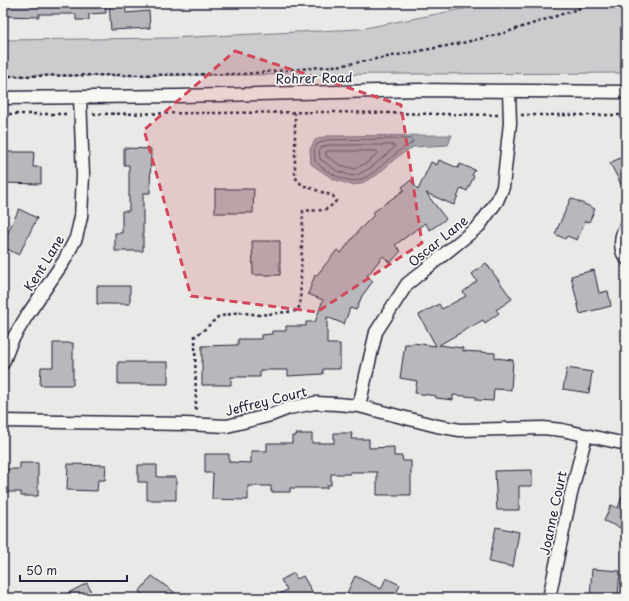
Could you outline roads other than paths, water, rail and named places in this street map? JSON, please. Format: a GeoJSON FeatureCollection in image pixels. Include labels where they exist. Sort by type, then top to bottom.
{"type":"FeatureCollection","features":[{"type":"Feature","properties":{"kind":"street","name":"Rohrer Road"},"geometry":{"type":"LineString","coordinates":[[3,98],[419,90],[626,92]]}},
{"type":"Feature","properties":{"kind":"street","name":"Oscar Lane"},"geometry":{"type":"LineString","coordinates":[[359,406],[376,332],[407,284],[479,226],[497,201],[503,187],[510,123],[509,91]]}},
{"type":"Feature","properties":{"kind":"street","name":"Kent Lane"},"geometry":{"type":"LineString","coordinates":[[3,363],[11,342],[64,261],[76,238],[81,217],[83,175],[80,97]]}},
{"type":"Feature","properties":{"kind":"street","name":"Jeffrey Court"},"geometry":{"type":"LineString","coordinates":[[3,421],[227,426],[271,415],[290,408],[314,403],[359,406],[408,417],[437,426],[460,430],[543,428],[562,430],[626,444]]}},
{"type":"Feature","properties":{"kind":"street","name":"Joanne Court"},"geometry":{"type":"LineString","coordinates":[[549,598],[570,498],[586,435]]}},
{"type":"Feature","properties":{"kind":"lane"},"geometry":{"type":"LineString","coordinates":[[626,222],[622,226],[619,235],[619,248],[622,260],[626,262]]}},
{"type":"Feature","properties":{"kind":"water"},"geometry":{"type":"Polygon","coordinates":[[[452,135],[448,145],[413,147],[397,157],[377,175],[360,184],[351,185],[333,179],[311,164],[310,149],[315,140],[327,136],[452,135]]]}}]}
